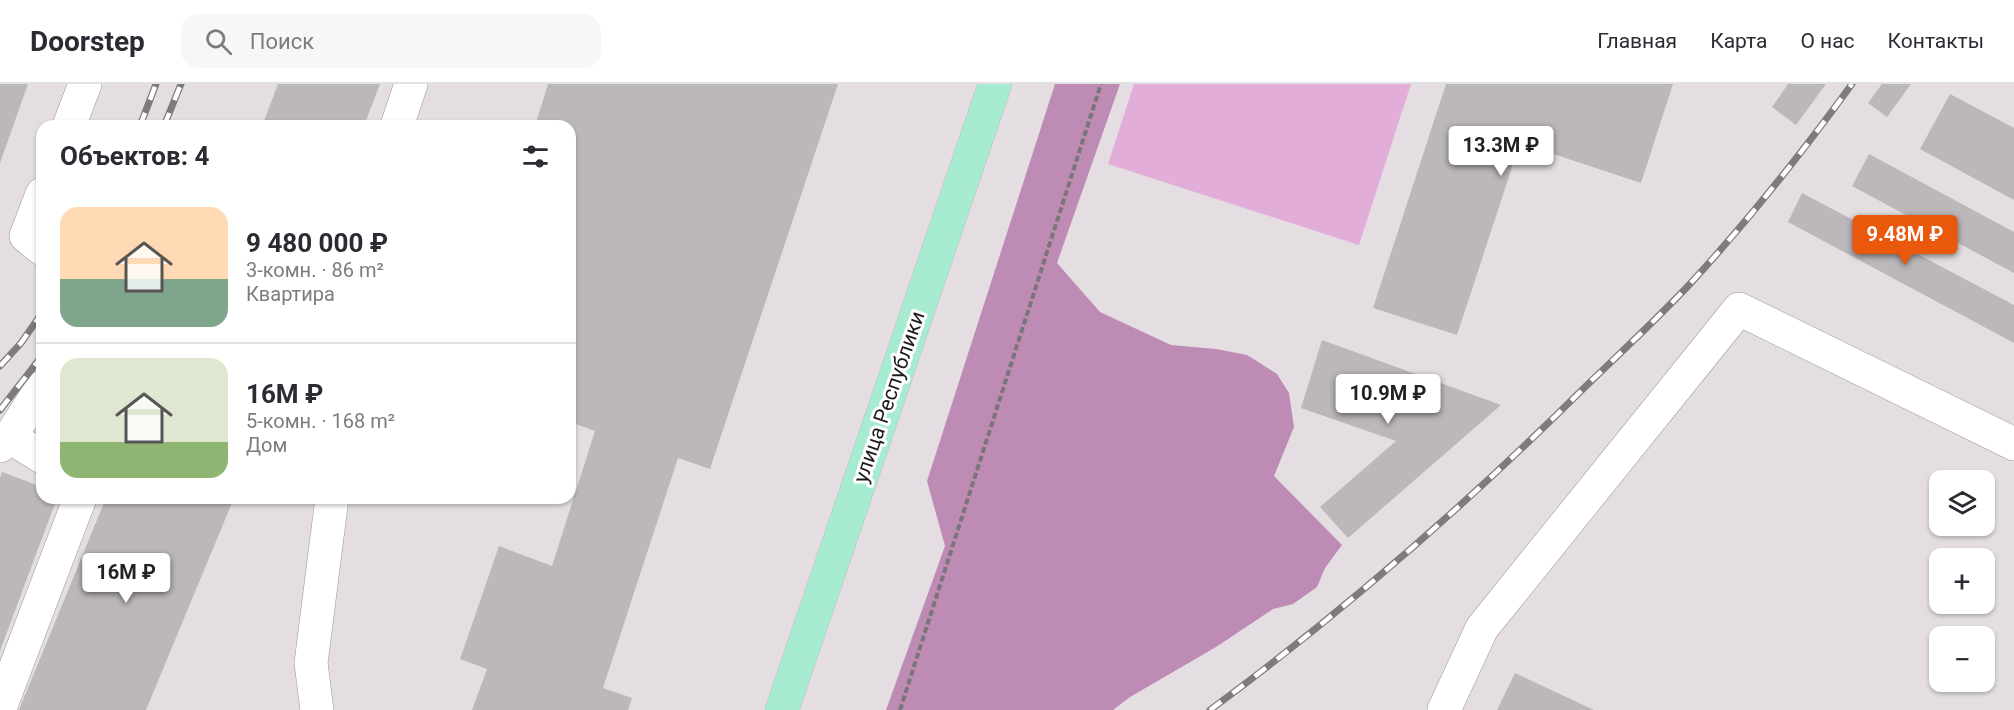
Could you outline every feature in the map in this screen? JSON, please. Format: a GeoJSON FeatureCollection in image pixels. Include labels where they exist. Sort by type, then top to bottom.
{"type":"FeatureCollection","features":[{"type":"Feature","properties":{"kind":"main road","name":"улица Республики"},"geometry":{"type":"LineString","coordinates":[[782,710],[994,84]]}},
{"type":"Feature","properties":{"kind":"lane"},"geometry":{"type":"LineString","coordinates":[[71,120],[85,84]]}},
{"type":"Feature","properties":{"kind":"lane"},"geometry":{"type":"LineString","coordinates":[[399,120],[411,84]]}},
{"type":"Feature","properties":{"kind":"lane"},"geometry":{"type":"LineString","coordinates":[[36,210],[26,236],[36,244]]}},
{"type":"Feature","properties":{"kind":"lane"},"geometry":{"type":"LineString","coordinates":[[1444,710],[1482,628],[1739,309],[2014,444]]}},
{"type":"Feature","properties":{"kind":"lane"},"geometry":{"type":"LineString","coordinates":[[36,396],[5,442],[36,455]]}},
{"type":"Feature","properties":{"kind":"lane"},"geometry":{"type":"LineString","coordinates":[[0,708],[78,504]]}},
{"type":"Feature","properties":{"kind":"lane"},"geometry":{"type":"LineString","coordinates":[[317,710],[311,663],[331,504]]}},
{"type":"Feature","properties":{"kind":"path"},"geometry":{"type":"LineString","coordinates":[[900,710],[1101,84]]}},
{"type":"Feature","properties":{"kind":"shaded area"},"geometry":{"type":"Polygon","coordinates":[[[1055,84],[1120,84],[1057,263],[1100,312],[1171,345],[1216,349],[1247,355],[1277,374],[1289,393],[1294,427],[1274,476],[1342,545],[1325,568],[1317,587],[1293,604],[1273,609],[1216,647],[1130,697],[1113,710],[886,710],[945,546],[927,481],[1055,84]]]}},
{"type":"Feature","properties":{"kind":"shaded area"},"geometry":{"type":"Polygon","coordinates":[[[1134,84],[1411,84],[1359,245],[1108,164],[1134,84]]]}},
{"type":"Feature","properties":{"kind":"building"},"geometry":{"type":"Polygon","coordinates":[[[0,84],[28,84],[0,163],[0,84]]]}},
{"type":"Feature","properties":{"kind":"building"},"geometry":{"type":"Polygon","coordinates":[[[278,84],[380,84],[366,120],[264,120],[278,84]]]}},
{"type":"Feature","properties":{"kind":"building"},"geometry":{"type":"Polygon","coordinates":[[[548,84],[838,84],[710,469],[678,458],[603,688],[632,698],[628,710],[472,710],[487,669],[460,659],[499,546],[552,566],[572,504],[576,504],[576,491],[595,431],[576,424],[576,120],[537,120],[548,84]]]}},
{"type":"Feature","properties":{"kind":"building"},"geometry":{"type":"Polygon","coordinates":[[[1446,84],[1673,84],[1641,183],[1520,143],[1457,335],[1373,308],[1446,84]]]}},
{"type":"Feature","properties":{"kind":"building"},"geometry":{"type":"Polygon","coordinates":[[[1788,84],[1826,84],[1796,125],[1772,107],[1788,84]]]}},
{"type":"Feature","properties":{"kind":"building"},"geometry":{"type":"Polygon","coordinates":[[[1882,84],[1911,84],[1887,117],[1868,103],[1882,84]]]}},
{"type":"Feature","properties":{"kind":"building"},"geometry":{"type":"Polygon","coordinates":[[[1950,94],[2014,128],[2014,200],[1920,149],[1950,94]]]}},
{"type":"Feature","properties":{"kind":"building"},"geometry":{"type":"Polygon","coordinates":[[[1869,154],[2014,232],[2014,273],[1852,186],[1869,154]]]}},
{"type":"Feature","properties":{"kind":"building"},"geometry":{"type":"Polygon","coordinates":[[[1802,193],[2014,305],[2014,343],[1788,222],[1802,193]]]}},
{"type":"Feature","properties":{"kind":"building"},"geometry":{"type":"Polygon","coordinates":[[[1322,340],[1501,405],[1348,538],[1320,507],[1396,441],[1301,408],[1322,340]]]}},
{"type":"Feature","properties":{"kind":"building"},"geometry":{"type":"Polygon","coordinates":[[[2,472],[36,485],[36,504],[55,504],[0,651],[0,478],[2,472]]]}},
{"type":"Feature","properties":{"kind":"building"},"geometry":{"type":"Polygon","coordinates":[[[104,504],[232,504],[146,710],[19,710],[104,504]]]}},
{"type":"Feature","properties":{"kind":"building"},"geometry":{"type":"Polygon","coordinates":[[[1515,673],[1594,710],[1497,710],[1515,673]]]}},
{"type":"Feature","properties":{"kind":"railway"},"geometry":{"type":"LineString","coordinates":[[142,120],[156,84]]}},
{"type":"Feature","properties":{"kind":"railway"},"geometry":{"type":"LineString","coordinates":[[166,120],[181,84]]}},
{"type":"Feature","properties":{"kind":"railway"},"geometry":{"type":"LineString","coordinates":[[1210,710],[1260,673],[1404,555],[1496,473],[1651,324],[1711,261],[1753,212],[1852,84]]}},
{"type":"Feature","properties":{"kind":"railway"},"geometry":{"type":"LineString","coordinates":[[0,366],[21,343],[36,322]]}},
{"type":"Feature","properties":{"kind":"railway"},"geometry":{"type":"LineString","coordinates":[[0,410],[36,364]]}}]}
